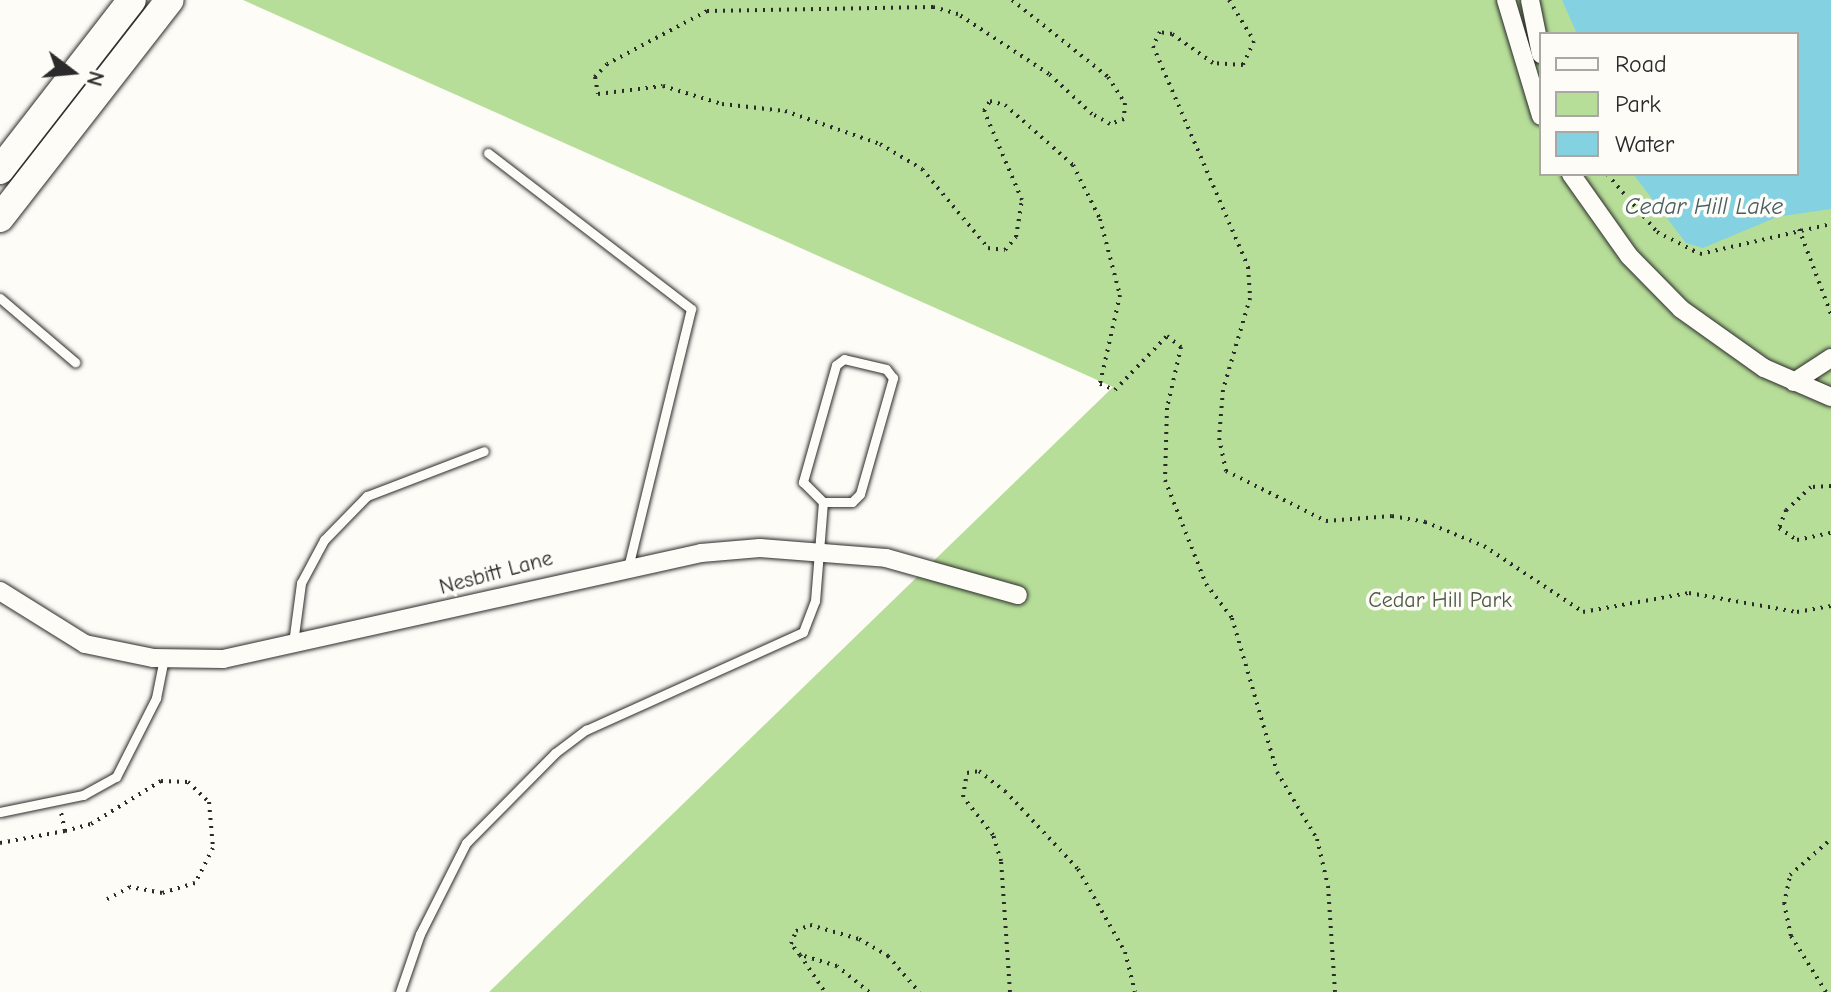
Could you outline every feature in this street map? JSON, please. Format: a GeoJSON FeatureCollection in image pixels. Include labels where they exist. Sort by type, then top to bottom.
{"type":"FeatureCollection","features":[{"type":"Feature","properties":{"kind":"main road"},"geometry":{"type":"LineString","coordinates":[[0,170],[132,0]]}},
{"type":"Feature","properties":{"kind":"main road"},"geometry":{"type":"LineString","coordinates":[[0,218],[170,0]]}},
{"type":"Feature","properties":{"kind":"street"},"geometry":{"type":"LineString","coordinates":[[1506,0],[1539,109]]}},
{"type":"Feature","properties":{"kind":"street"},"geometry":{"type":"LineString","coordinates":[[1530,0],[1539,44]]}},
{"type":"Feature","properties":{"kind":"street"},"geometry":{"type":"LineString","coordinates":[[1572,176],[1607,226],[1655,284],[1708,331],[1794,382],[1831,397]]}},
{"type":"Feature","properties":{"kind":"street"},"geometry":{"type":"LineString","coordinates":[[1582,176],[1607,226]]}},
{"type":"Feature","properties":{"kind":"street"},"geometry":{"type":"LineString","coordinates":[[1794,382],[1831,358]]}},
{"type":"Feature","properties":{"kind":"street","name":"Nesbitt Lane"},"geometry":{"type":"LineString","coordinates":[[0,591],[85,644],[164,658],[223,659],[292,646],[629,563],[760,548],[886,558],[1018,595]]}},
{"type":"Feature","properties":{"kind":"lane"},"geometry":{"type":"LineString","coordinates":[[111,28],[136,43]]}},
{"type":"Feature","properties":{"kind":"lane"},"geometry":{"type":"LineString","coordinates":[[488,153],[691,309],[629,563]]}},
{"type":"Feature","properties":{"kind":"lane"},"geometry":{"type":"LineString","coordinates":[[0,298],[75,362]]}},
{"type":"Feature","properties":{"kind":"lane"},"geometry":{"type":"LineString","coordinates":[[844,359],[886,369],[893,378],[860,494],[852,502],[823,502],[803,482],[836,365],[844,359]]}},
{"type":"Feature","properties":{"kind":"lane"},"geometry":{"type":"LineString","coordinates":[[292,646],[301,583],[324,540],[367,496],[484,451]]}},
{"type":"Feature","properties":{"kind":"lane"},"geometry":{"type":"LineString","coordinates":[[400,992],[448,875],[491,811],[586,730],[713,670],[789,644],[811,617],[823,502]]}},
{"type":"Feature","properties":{"kind":"lane"},"geometry":{"type":"LineString","coordinates":[[0,812],[59,802],[116,777],[156,698],[164,658]]}},
{"type":"Feature","properties":{"kind":"path"},"geometry":{"type":"LineString","coordinates":[[1012,0],[1108,77],[1125,103],[1124,119],[1110,124],[1092,114],[1049,74],[958,14],[933,7],[707,11],[607,64],[595,77],[598,94],[663,86],[722,104],[785,111],[880,144],[922,169],[988,248],[1005,250],[1016,237],[1022,200],[984,111],[990,101],[1005,105],[1073,165],[1100,219],[1120,295],[1100,384],[1115,390],[1167,336],[1181,347],[1167,408],[1165,480],[1206,584],[1232,618],[1277,772],[1317,839],[1328,886],[1335,992]]}},
{"type":"Feature","properties":{"kind":"path"},"geometry":{"type":"LineString","coordinates":[[1229,0],[1254,41],[1243,65],[1213,63],[1172,34],[1160,32],[1153,46],[1248,267],[1250,298],[1223,390],[1219,438],[1226,471],[1326,521],[1392,516],[1425,522],[1484,546],[1583,612],[1689,593],[1797,612],[1831,606]]}},
{"type":"Feature","properties":{"kind":"path"},"geometry":{"type":"LineString","coordinates":[[1609,176],[1657,232],[1700,254],[1831,224]]}},
{"type":"Feature","properties":{"kind":"path"},"geometry":{"type":"LineString","coordinates":[[1799,229],[1831,314]]}},
{"type":"Feature","properties":{"kind":"path"},"geometry":{"type":"LineString","coordinates":[[1831,486],[1811,487],[1786,510],[1779,528],[1797,540],[1831,533]]}},
{"type":"Feature","properties":{"kind":"path"},"geometry":{"type":"LineString","coordinates":[[1008,992],[1001,861],[993,835],[963,797],[967,773],[990,778],[1078,869],[1125,952],[1135,992]]}},
{"type":"Feature","properties":{"kind":"path"},"geometry":{"type":"LineString","coordinates":[[0,843],[91,824],[161,781],[188,782],[209,802],[213,848],[195,883],[162,893],[130,887],[106,900]]}},
{"type":"Feature","properties":{"kind":"path"},"geometry":{"type":"LineString","coordinates":[[59,802],[65,831]]}},
{"type":"Feature","properties":{"kind":"path"},"geometry":{"type":"LineString","coordinates":[[1826,992],[1791,936],[1784,904],[1790,875],[1831,839]]}},
{"type":"Feature","properties":{"kind":"path"},"geometry":{"type":"LineString","coordinates":[[825,992],[791,944],[796,931],[810,925],[835,931],[888,956],[919,992]]}},
{"type":"Feature","properties":{"kind":"path"},"geometry":{"type":"LineString","coordinates":[[800,955],[837,966],[869,992]]}},
{"type":"Feature","properties":{"kind":"green space","name":"Cedar Hill Park"},"geometry":{"type":"Polygon","coordinates":[[[243,0],[1831,0],[1831,992],[489,992],[1113,387],[243,0]]]}},
{"type":"Feature","properties":{"kind":"water","name":"Cedar Hill Lake"},"geometry":{"type":"Polygon","coordinates":[[[1562,0],[1831,0],[1831,209],[1777,217],[1703,248],[1686,243],[1635,176],[1799,176],[1799,32],[1576,32],[1562,0]]]}}]}
